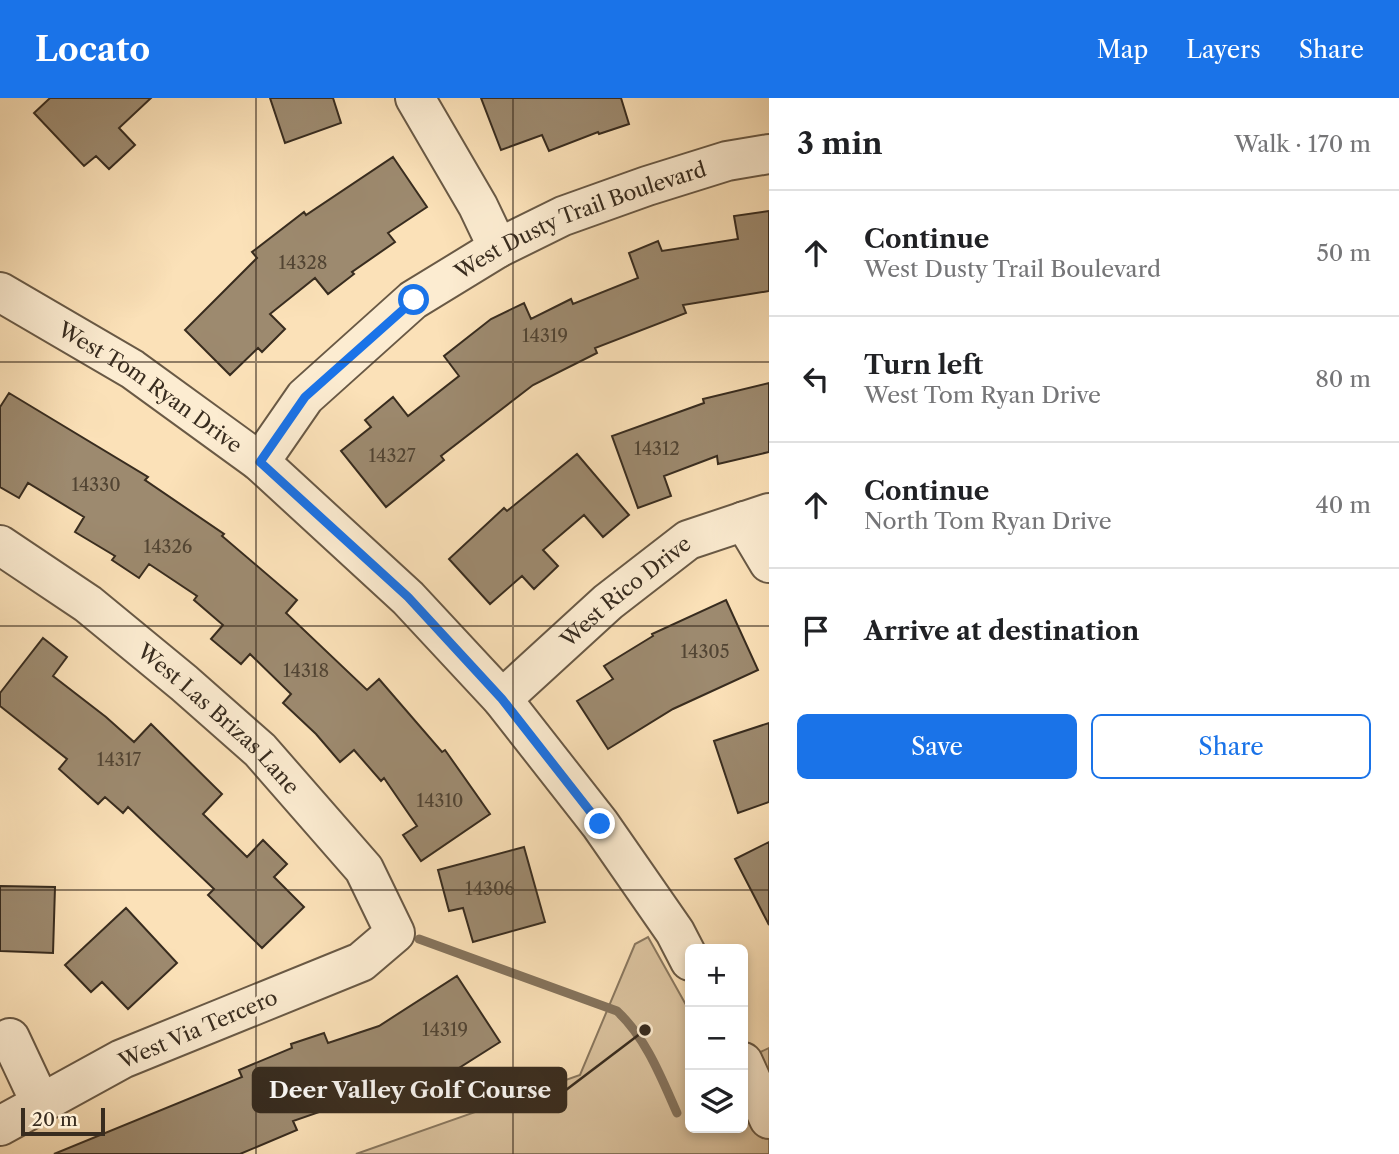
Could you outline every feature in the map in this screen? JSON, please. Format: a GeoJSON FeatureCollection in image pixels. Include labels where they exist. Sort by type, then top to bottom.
{"type":"FeatureCollection","features":[{"type":"Feature","properties":{"kind":"street"},"geometry":{"type":"LineString","coordinates":[[415,98],[478,206],[498,248]]}},
{"type":"Feature","properties":{"kind":"street","name":"West Dusty Trail Boulevard"},"geometry":{"type":"LineString","coordinates":[[260,462],[305,397],[414,300],[498,248],[563,216],[647,186],[727,161],[769,154]]}},
{"type":"Feature","properties":{"kind":"street","name":"West Tom Ryan Drive"},"geometry":{"type":"LineString","coordinates":[[3,299],[132,369],[260,462],[408,597],[502,699],[600,824],[676,932],[685,951]]}},
{"type":"Feature","properties":{"kind":"street"},"geometry":{"type":"LineString","coordinates":[[756,517],[769,563]]}},
{"type":"Feature","properties":{"kind":"street","name":"West Rico Drive"},"geometry":{"type":"LineString","coordinates":[[502,699],[608,602],[688,540],[756,517]]}},
{"type":"Feature","properties":{"kind":"street","name":"West Las Brizas Lane"},"geometry":{"type":"LineString","coordinates":[[0,545],[88,604],[260,750],[364,869],[396,933]]}},
{"type":"Feature","properties":{"kind":"street","name":"West Via Tercero"},"geometry":{"type":"LineString","coordinates":[[0,1126],[122,1059],[361,962],[396,933]]}},
{"type":"Feature","properties":{"kind":"street"},"geometry":{"type":"LineString","coordinates":[[10,1038],[41,1104]]}},
{"type":"Feature","properties":{"kind":"street"},"geometry":{"type":"LineString","coordinates":[[747,1070],[769,1119]]}},
{"type":"Feature","properties":{"kind":"shaded area"},"geometry":{"type":"Polygon","coordinates":[[[648,937],[685,1003],[685,1133],[748,1133],[748,1058],[769,1048],[769,1154],[356,1154],[580,1075],[635,944],[648,937]]]}},
{"type":"Feature","properties":{"kind":"building"},"geometry":{"type":"Polygon","coordinates":[[[50,98],[151,98],[119,128],[135,145],[109,169],[96,156],[84,166],[34,113],[50,98]]]}},
{"type":"Feature","properties":{"kind":"building"},"geometry":{"type":"Polygon","coordinates":[[[270,98],[333,98],[341,123],[285,143],[270,98]]]}},
{"type":"Feature","properties":{"kind":"building"},"geometry":{"type":"Polygon","coordinates":[[[481,98],[621,98],[629,124],[599,134],[598,132],[549,151],[542,135],[501,150],[481,98]]]}},
{"type":"Feature","properties":{"kind":"building"},"geometry":{"type":"Polygon","coordinates":[[[393,157],[427,207],[388,233],[395,242],[352,272],[354,274],[328,294],[315,278],[270,314],[285,329],[262,352],[258,348],[230,375],[185,330],[257,258],[252,252],[304,212],[306,215],[393,157]]]}},
{"type":"Feature","properties":{"kind":"building"},"geometry":{"type":"Polygon","coordinates":[[[769,211],[769,291],[683,305],[686,313],[595,348],[597,353],[533,385],[441,456],[444,460],[386,507],[341,451],[371,427],[365,420],[393,397],[408,416],[459,376],[444,356],[491,319],[524,303],[531,319],[571,299],[573,304],[638,278],[629,253],[658,241],[662,251],[738,239],[734,216],[769,211]]]}},
{"type":"Feature","properties":{"kind":"building"},"geometry":{"type":"Polygon","coordinates":[[[769,383],[769,452],[718,464],[717,456],[664,476],[671,496],[638,508],[612,436],[704,403],[703,399],[769,383]]]}},
{"type":"Feature","properties":{"kind":"building"},"geometry":{"type":"Polygon","coordinates":[[[9,393],[148,477],[145,480],[224,534],[222,536],[297,600],[286,613],[367,690],[379,679],[442,752],[445,750],[490,814],[421,861],[403,835],[417,826],[384,778],[381,781],[354,750],[340,762],[316,734],[283,703],[291,694],[250,654],[241,664],[211,639],[223,625],[194,600],[197,596],[149,564],[139,578],[112,560],[115,556],[75,532],[84,517],[28,483],[19,498],[0,487],[0,407],[9,393]]]}},
{"type":"Feature","properties":{"kind":"building"},"geometry":{"type":"Polygon","coordinates":[[[577,454],[629,515],[603,537],[584,515],[543,550],[558,566],[534,589],[522,576],[490,604],[449,559],[504,508],[507,511],[577,454]]]}},
{"type":"Feature","properties":{"kind":"building"},"geometry":{"type":"Polygon","coordinates":[[[726,600],[758,670],[673,709],[608,749],[577,701],[613,679],[604,666],[653,636],[652,634],[726,600]]]}},
{"type":"Feature","properties":{"kind":"building"},"geometry":{"type":"Polygon","coordinates":[[[43,638],[67,657],[53,676],[134,742],[151,724],[222,794],[203,814],[247,857],[263,840],[287,864],[274,877],[304,907],[262,948],[208,895],[214,889],[128,807],[123,813],[105,797],[98,804],[59,769],[67,759],[0,706],[0,693],[43,638]]]}},
{"type":"Feature","properties":{"kind":"building"},"geometry":{"type":"Polygon","coordinates":[[[769,723],[769,802],[738,813],[714,741],[769,723]]]}},
{"type":"Feature","properties":{"kind":"building"},"geometry":{"type":"Polygon","coordinates":[[[769,842],[769,925],[735,859],[769,842]]]}},
{"type":"Feature","properties":{"kind":"building"},"geometry":{"type":"Polygon","coordinates":[[[524,847],[545,922],[473,942],[463,908],[449,911],[438,870],[524,847]]]}},
{"type":"Feature","properties":{"kind":"building"},"geometry":{"type":"Polygon","coordinates":[[[0,886],[55,887],[53,953],[0,951],[0,886]]]}},
{"type":"Feature","properties":{"kind":"building"},"geometry":{"type":"Polygon","coordinates":[[[126,908],[177,963],[128,1009],[102,982],[91,992],[65,965],[126,908]]]}},
{"type":"Feature","properties":{"kind":"building"},"geometry":{"type":"Polygon","coordinates":[[[457,976],[500,1042],[432,1085],[426,1075],[293,1121],[297,1130],[240,1154],[54,1154],[242,1077],[239,1070],[292,1048],[291,1044],[324,1033],[328,1043],[379,1026],[457,976]]]}},
{"type":"Feature","properties":{"kind":"waterway"},"geometry":{"type":"LineString","coordinates":[[419,939],[617,1011],[645,1046],[677,1113]]}},
{"type":"Feature","properties":{"kind":"place","name":"Deer Valley Golf Course"},"geometry":{"type":"Point","coordinates":[645,1030]}},
{"type":"Feature","properties":{"kind":"route"},"geometry":{"type":"LineString","coordinates":[[414,300],[305,397],[260,462],[408,597],[502,699],[600,824]]}}]}
